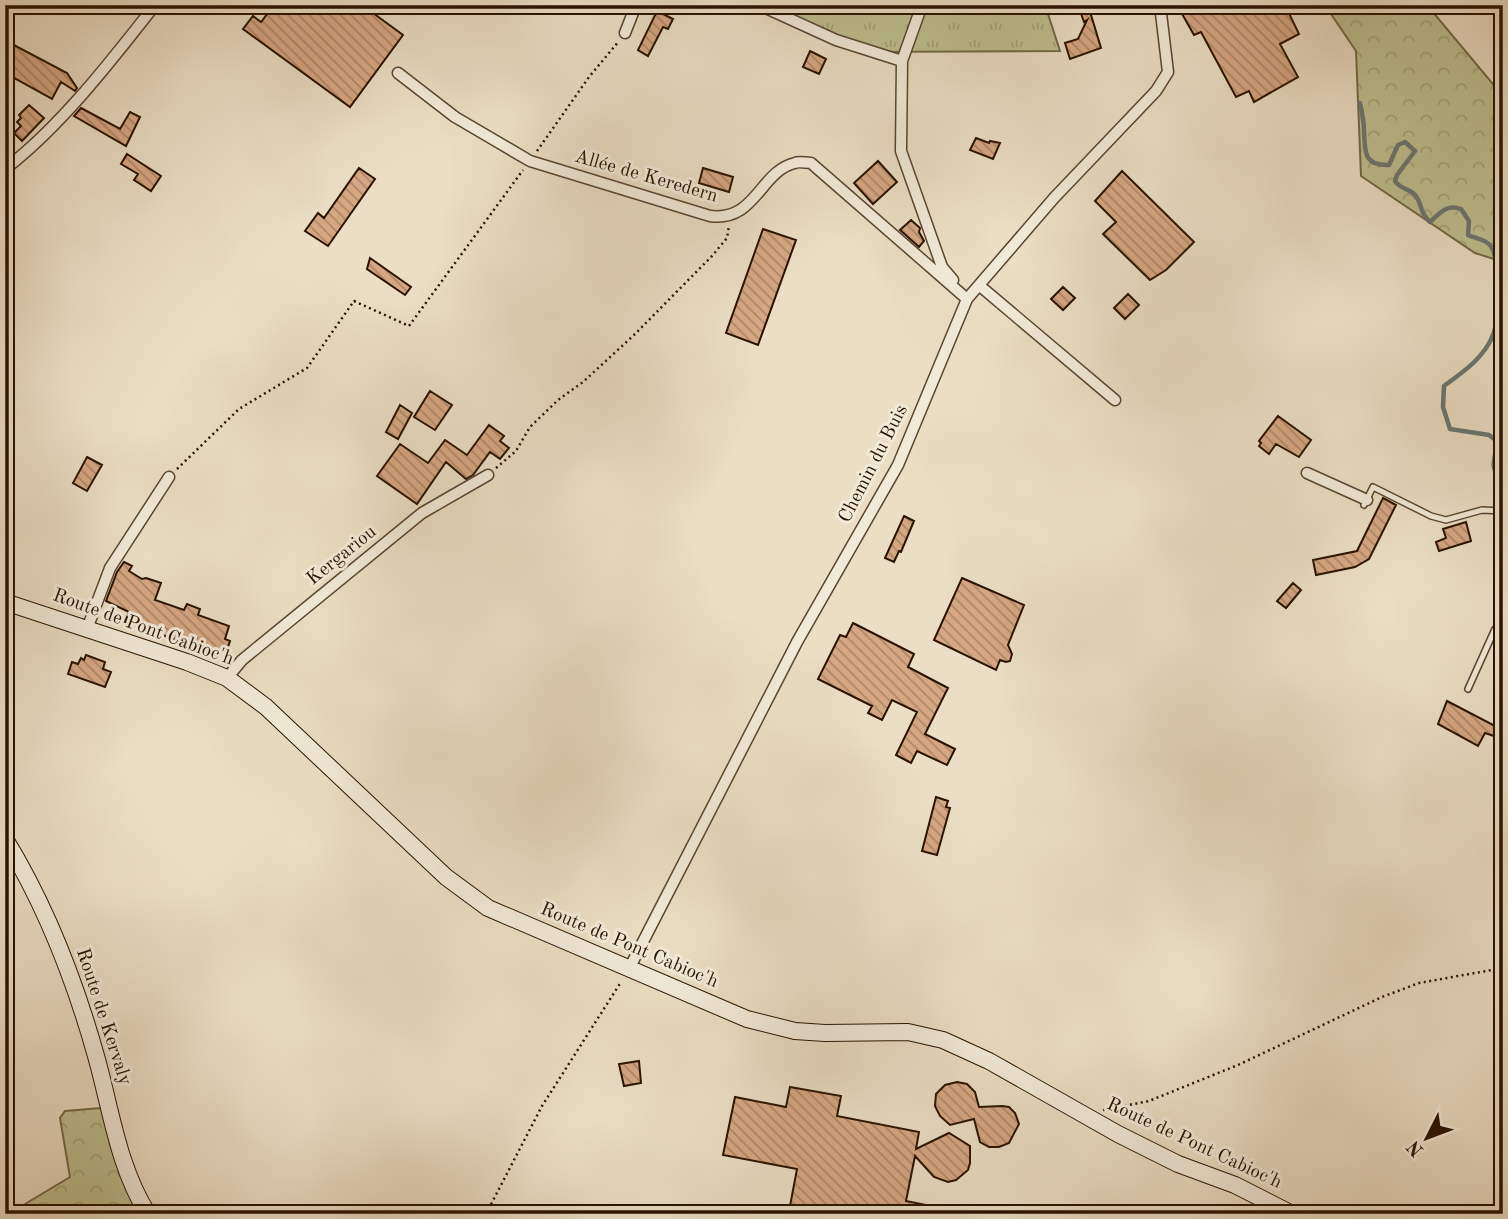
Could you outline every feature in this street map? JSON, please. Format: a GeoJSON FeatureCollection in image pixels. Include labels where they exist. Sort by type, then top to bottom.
{"type":"FeatureCollection","features":[{"type":"Feature","properties":{"kind":"street"},"geometry":{"type":"LineString","coordinates":[[5,169],[42,138],[155,5]]}},
{"type":"Feature","properties":{"kind":"street"},"geometry":{"type":"LineString","coordinates":[[625,33],[636,5]]}},
{"type":"Feature","properties":{"kind":"street"},"geometry":{"type":"LineString","coordinates":[[758,5],[836,40],[902,61]]}},
{"type":"Feature","properties":{"kind":"street"},"geometry":{"type":"LineString","coordinates":[[922,5],[902,61],[901,151],[943,267],[967,299]]}},
{"type":"Feature","properties":{"kind":"street","name":"Chemin du Buis"},"geometry":{"type":"LineString","coordinates":[[630,967],[797,642],[898,465],[967,299],[981,286],[1054,198],[1156,91],[1168,72],[1160,5]]}},
{"type":"Feature","properties":{"kind":"street","name":"Allée de Keredern"},"geometry":{"type":"LineString","coordinates":[[398,73],[455,117],[530,161],[710,216],[730,215],[751,202],[780,170],[795,162],[811,163],[967,299]]}},
{"type":"Feature","properties":{"kind":"street"},"geometry":{"type":"LineString","coordinates":[[981,286],[1115,400]]}},
{"type":"Feature","properties":{"kind":"street"},"geometry":{"type":"LineString","coordinates":[[1307,473],[1366,503]]}},
{"type":"Feature","properties":{"kind":"street","name":"Kergariou"},"geometry":{"type":"LineString","coordinates":[[227,678],[242,660],[422,513],[488,475]]}},
{"type":"Feature","properties":{"kind":"street"},"geometry":{"type":"LineString","coordinates":[[87,629],[110,568],[169,477]]}},
{"type":"Feature","properties":{"kind":"street","name":"Route de Pont Cabioc'h"},"geometry":{"type":"LineString","coordinates":[[5,602],[187,662],[227,678],[266,706],[390,826],[463,892],[488,908],[747,1019],[794,1031],[908,1032],[943,1040],[989,1060],[1093,1120],[1178,1164],[1235,1185],[1292,1214]]}},
{"type":"Feature","properties":{"kind":"street","name":"Route de Kervaly"},"geometry":{"type":"LineString","coordinates":[[5,838],[65,961],[96,1055],[126,1170],[148,1214]]}},
{"type":"Feature","properties":{"kind":"lane"},"geometry":{"type":"LineString","coordinates":[[1366,503],[1373,487],[1431,516],[1446,520],[1482,510],[1503,511]]}},
{"type":"Feature","properties":{"kind":"lane"},"geometry":{"type":"LineString","coordinates":[[1468,689],[1495,629],[1503,626]]}},
{"type":"Feature","properties":{"kind":"path"},"geometry":{"type":"LineString","coordinates":[[169,477],[239,409],[307,368],[354,301],[409,326],[589,77],[625,33]]}},
{"type":"Feature","properties":{"kind":"path"},"geometry":{"type":"LineString","coordinates":[[488,475],[516,451],[530,427],[634,335],[712,256],[727,238],[730,215]]}},
{"type":"Feature","properties":{"kind":"path"},"geometry":{"type":"LineString","coordinates":[[486,1214],[542,1106],[630,967]]}},
{"type":"Feature","properties":{"kind":"path"},"geometry":{"type":"LineString","coordinates":[[1093,1120],[1104,1110],[1149,1101],[1238,1065],[1355,1009],[1419,983],[1503,968]]}},
{"type":"Feature","properties":{"kind":"path"},"geometry":{"type":"LineString","coordinates":[[62,1214],[85,1207],[105,1209],[113,1214]]}},
{"type":"Feature","properties":{"kind":"green space"},"geometry":{"type":"Polygon","coordinates":[[[754,5],[1045,5],[1060,51],[857,52],[754,5]]]}},
{"type":"Feature","properties":{"kind":"green space"},"geometry":{"type":"Polygon","coordinates":[[[1325,5],[1427,5],[1503,96],[1503,262],[1475,253],[1361,176],[1356,51],[1325,5]]]}},
{"type":"Feature","properties":{"kind":"green space"},"geometry":{"type":"Polygon","coordinates":[[[101,1108],[141,1214],[5,1214],[5,1207],[10,1213],[70,1177],[60,1118],[65,1111],[101,1108]]]}},
{"type":"Feature","properties":{"kind":"building"},"geometry":{"type":"Polygon","coordinates":[[[274,5],[377,5],[373,13],[403,35],[350,107],[243,29],[253,16],[261,22],[274,5]]]}},
{"type":"Feature","properties":{"kind":"building"},"geometry":{"type":"Polygon","coordinates":[[[1078,5],[1088,5],[1101,48],[1070,59],[1065,43],[1078,39],[1087,20],[1084,22],[1078,5]]]}},
{"type":"Feature","properties":{"kind":"building"},"geometry":{"type":"Polygon","coordinates":[[[1177,5],[1285,5],[1299,34],[1280,44],[1298,77],[1254,102],[1249,91],[1236,97],[1201,32],[1194,35],[1177,5]]]}},
{"type":"Feature","properties":{"kind":"building"},"geometry":{"type":"Polygon","coordinates":[[[657,11],[673,19],[668,29],[663,27],[648,56],[638,50],[657,11]]]}},
{"type":"Feature","properties":{"kind":"building"},"geometry":{"type":"Polygon","coordinates":[[[10,43],[67,73],[77,88],[75,91],[61,82],[52,99],[5,73],[5,52],[10,43]]]}},
{"type":"Feature","properties":{"kind":"building"},"geometry":{"type":"Polygon","coordinates":[[[810,51],[826,59],[819,74],[803,67],[810,51]]]}},
{"type":"Feature","properties":{"kind":"building"},"geometry":{"type":"Polygon","coordinates":[[[29,105],[44,118],[22,141],[14,133],[21,126],[17,122],[21,118],[19,115],[29,105]]]}},
{"type":"Feature","properties":{"kind":"building"},"geometry":{"type":"Polygon","coordinates":[[[81,108],[120,129],[130,112],[140,117],[126,146],[74,116],[81,108]]]}},
{"type":"Feature","properties":{"kind":"building"},"geometry":{"type":"Polygon","coordinates":[[[976,138],[989,143],[1000,143],[993,159],[970,150],[976,138]]]}},
{"type":"Feature","properties":{"kind":"building"},"geometry":{"type":"Polygon","coordinates":[[[127,154],[161,176],[151,191],[134,180],[138,174],[121,164],[127,154]]]}},
{"type":"Feature","properties":{"kind":"building"},"geometry":{"type":"Polygon","coordinates":[[[878,161],[897,182],[873,204],[854,183],[878,161]]]}},
{"type":"Feature","properties":{"kind":"building"},"geometry":{"type":"Polygon","coordinates":[[[359,168],[375,179],[328,246],[305,231],[318,213],[324,218],[359,168]]]}},
{"type":"Feature","properties":{"kind":"building"},"geometry":{"type":"Polygon","coordinates":[[[703,168],[733,177],[729,192],[699,183],[703,168]]]}},
{"type":"Feature","properties":{"kind":"building"},"geometry":{"type":"Polygon","coordinates":[[[1122,171],[1194,242],[1166,270],[1150,280],[1103,234],[1116,222],[1095,201],[1122,171]]]}},
{"type":"Feature","properties":{"kind":"building"},"geometry":{"type":"Polygon","coordinates":[[[911,220],[920,228],[919,232],[924,241],[919,247],[900,230],[911,220]]]}},
{"type":"Feature","properties":{"kind":"building"},"geometry":{"type":"Polygon","coordinates":[[[763,229],[796,240],[758,345],[726,333],[763,229]]]}},
{"type":"Feature","properties":{"kind":"building"},"geometry":{"type":"Polygon","coordinates":[[[370,258],[411,287],[405,295],[367,269],[370,258]]]}},
{"type":"Feature","properties":{"kind":"building"},"geometry":{"type":"Polygon","coordinates":[[[1063,287],[1075,298],[1063,310],[1051,299],[1063,287]]]}},
{"type":"Feature","properties":{"kind":"building"},"geometry":{"type":"Polygon","coordinates":[[[1128,294],[1139,305],[1125,319],[1114,308],[1128,294]]]}},
{"type":"Feature","properties":{"kind":"building"},"geometry":{"type":"Polygon","coordinates":[[[430,391],[452,405],[435,430],[414,417],[430,391]]]}},
{"type":"Feature","properties":{"kind":"building"},"geometry":{"type":"Polygon","coordinates":[[[400,405],[412,413],[398,439],[386,432],[400,405]]]}},
{"type":"Feature","properties":{"kind":"building"},"geometry":{"type":"Polygon","coordinates":[[[1278,416],[1311,440],[1299,457],[1276,444],[1269,454],[1259,446],[1259,441],[1278,416]]]}},
{"type":"Feature","properties":{"kind":"building"},"geometry":{"type":"Polygon","coordinates":[[[489,425],[504,436],[500,441],[509,448],[500,459],[490,452],[473,475],[466,479],[446,462],[417,504],[377,476],[400,444],[428,463],[445,440],[467,455],[489,425]]]}},
{"type":"Feature","properties":{"kind":"building"},"geometry":{"type":"Polygon","coordinates":[[[87,457],[102,465],[87,491],[73,483],[87,457]]]}},
{"type":"Feature","properties":{"kind":"building"},"geometry":{"type":"Polygon","coordinates":[[[1383,498],[1396,505],[1369,559],[1355,567],[1316,575],[1313,560],[1357,551],[1383,498]]]}},
{"type":"Feature","properties":{"kind":"building"},"geometry":{"type":"Polygon","coordinates":[[[904,516],[914,521],[894,562],[885,558],[904,516]]]}},
{"type":"Feature","properties":{"kind":"building"},"geometry":{"type":"Polygon","coordinates":[[[1466,522],[1471,541],[1439,551],[1436,542],[1446,538],[1443,529],[1466,522]]]}},
{"type":"Feature","properties":{"kind":"building"},"geometry":{"type":"Polygon","coordinates":[[[124,562],[132,566],[129,571],[142,579],[161,583],[155,600],[184,610],[187,604],[200,609],[198,615],[229,626],[225,639],[230,641],[226,653],[221,651],[219,655],[125,622],[129,612],[106,601],[117,572],[124,562]]]}},
{"type":"Feature","properties":{"kind":"building"},"geometry":{"type":"Polygon","coordinates":[[[962,578],[1024,605],[1008,645],[1012,654],[1010,661],[1000,660],[996,670],[934,640],[962,578]]]}},
{"type":"Feature","properties":{"kind":"building"},"geometry":{"type":"Polygon","coordinates":[[[1293,583],[1301,590],[1286,608],[1277,601],[1293,583]]]}},
{"type":"Feature","properties":{"kind":"building"},"geometry":{"type":"Polygon","coordinates":[[[853,623],[914,654],[908,667],[948,688],[925,734],[955,749],[947,765],[917,751],[911,763],[896,755],[917,712],[892,700],[882,720],[868,713],[872,706],[818,679],[840,635],[846,637],[853,623]]]}},
{"type":"Feature","properties":{"kind":"building"},"geometry":{"type":"Polygon","coordinates":[[[86,655],[105,662],[103,669],[111,672],[105,687],[68,674],[72,662],[78,664],[86,655]]]}},
{"type":"Feature","properties":{"kind":"building"},"geometry":{"type":"Polygon","coordinates":[[[1447,701],[1503,730],[1503,739],[1485,733],[1478,746],[1438,724],[1447,701]]]}},
{"type":"Feature","properties":{"kind":"building"},"geometry":{"type":"Polygon","coordinates":[[[936,797],[948,801],[946,807],[950,808],[937,855],[922,851],[936,797]]]}},
{"type":"Feature","properties":{"kind":"building"},"geometry":{"type":"Polygon","coordinates":[[[639,1061],[641,1083],[624,1086],[619,1064],[639,1061]]]}},
{"type":"Feature","properties":{"kind":"building"},"geometry":{"type":"Polygon","coordinates":[[[957,1082],[967,1084],[975,1092],[979,1107],[1009,1107],[1015,1113],[1019,1124],[1009,1143],[989,1147],[980,1142],[974,1119],[950,1125],[940,1116],[935,1106],[936,1094],[945,1085],[957,1082]]]}},
{"type":"Feature","properties":{"kind":"building"},"geometry":{"type":"Polygon","coordinates":[[[790,1087],[841,1096],[837,1116],[919,1132],[916,1149],[949,1133],[970,1146],[968,1170],[956,1180],[948,1182],[934,1177],[915,1156],[906,1201],[946,1209],[946,1214],[829,1214],[790,1206],[797,1169],[723,1155],[735,1097],[786,1107],[790,1087]]]}},
{"type":"Feature","properties":{"kind":"waterway"},"geometry":{"type":"LineString","coordinates":[[1360,103],[1365,151],[1370,160],[1389,165],[1398,145],[1405,142],[1415,151],[1397,175],[1397,184],[1415,195],[1430,222],[1448,208],[1461,209],[1469,221],[1468,235],[1484,241],[1492,248],[1497,291],[1493,335],[1479,358],[1444,386],[1443,407],[1450,429],[1489,435],[1498,442],[1494,468],[1503,479]]}}]}
